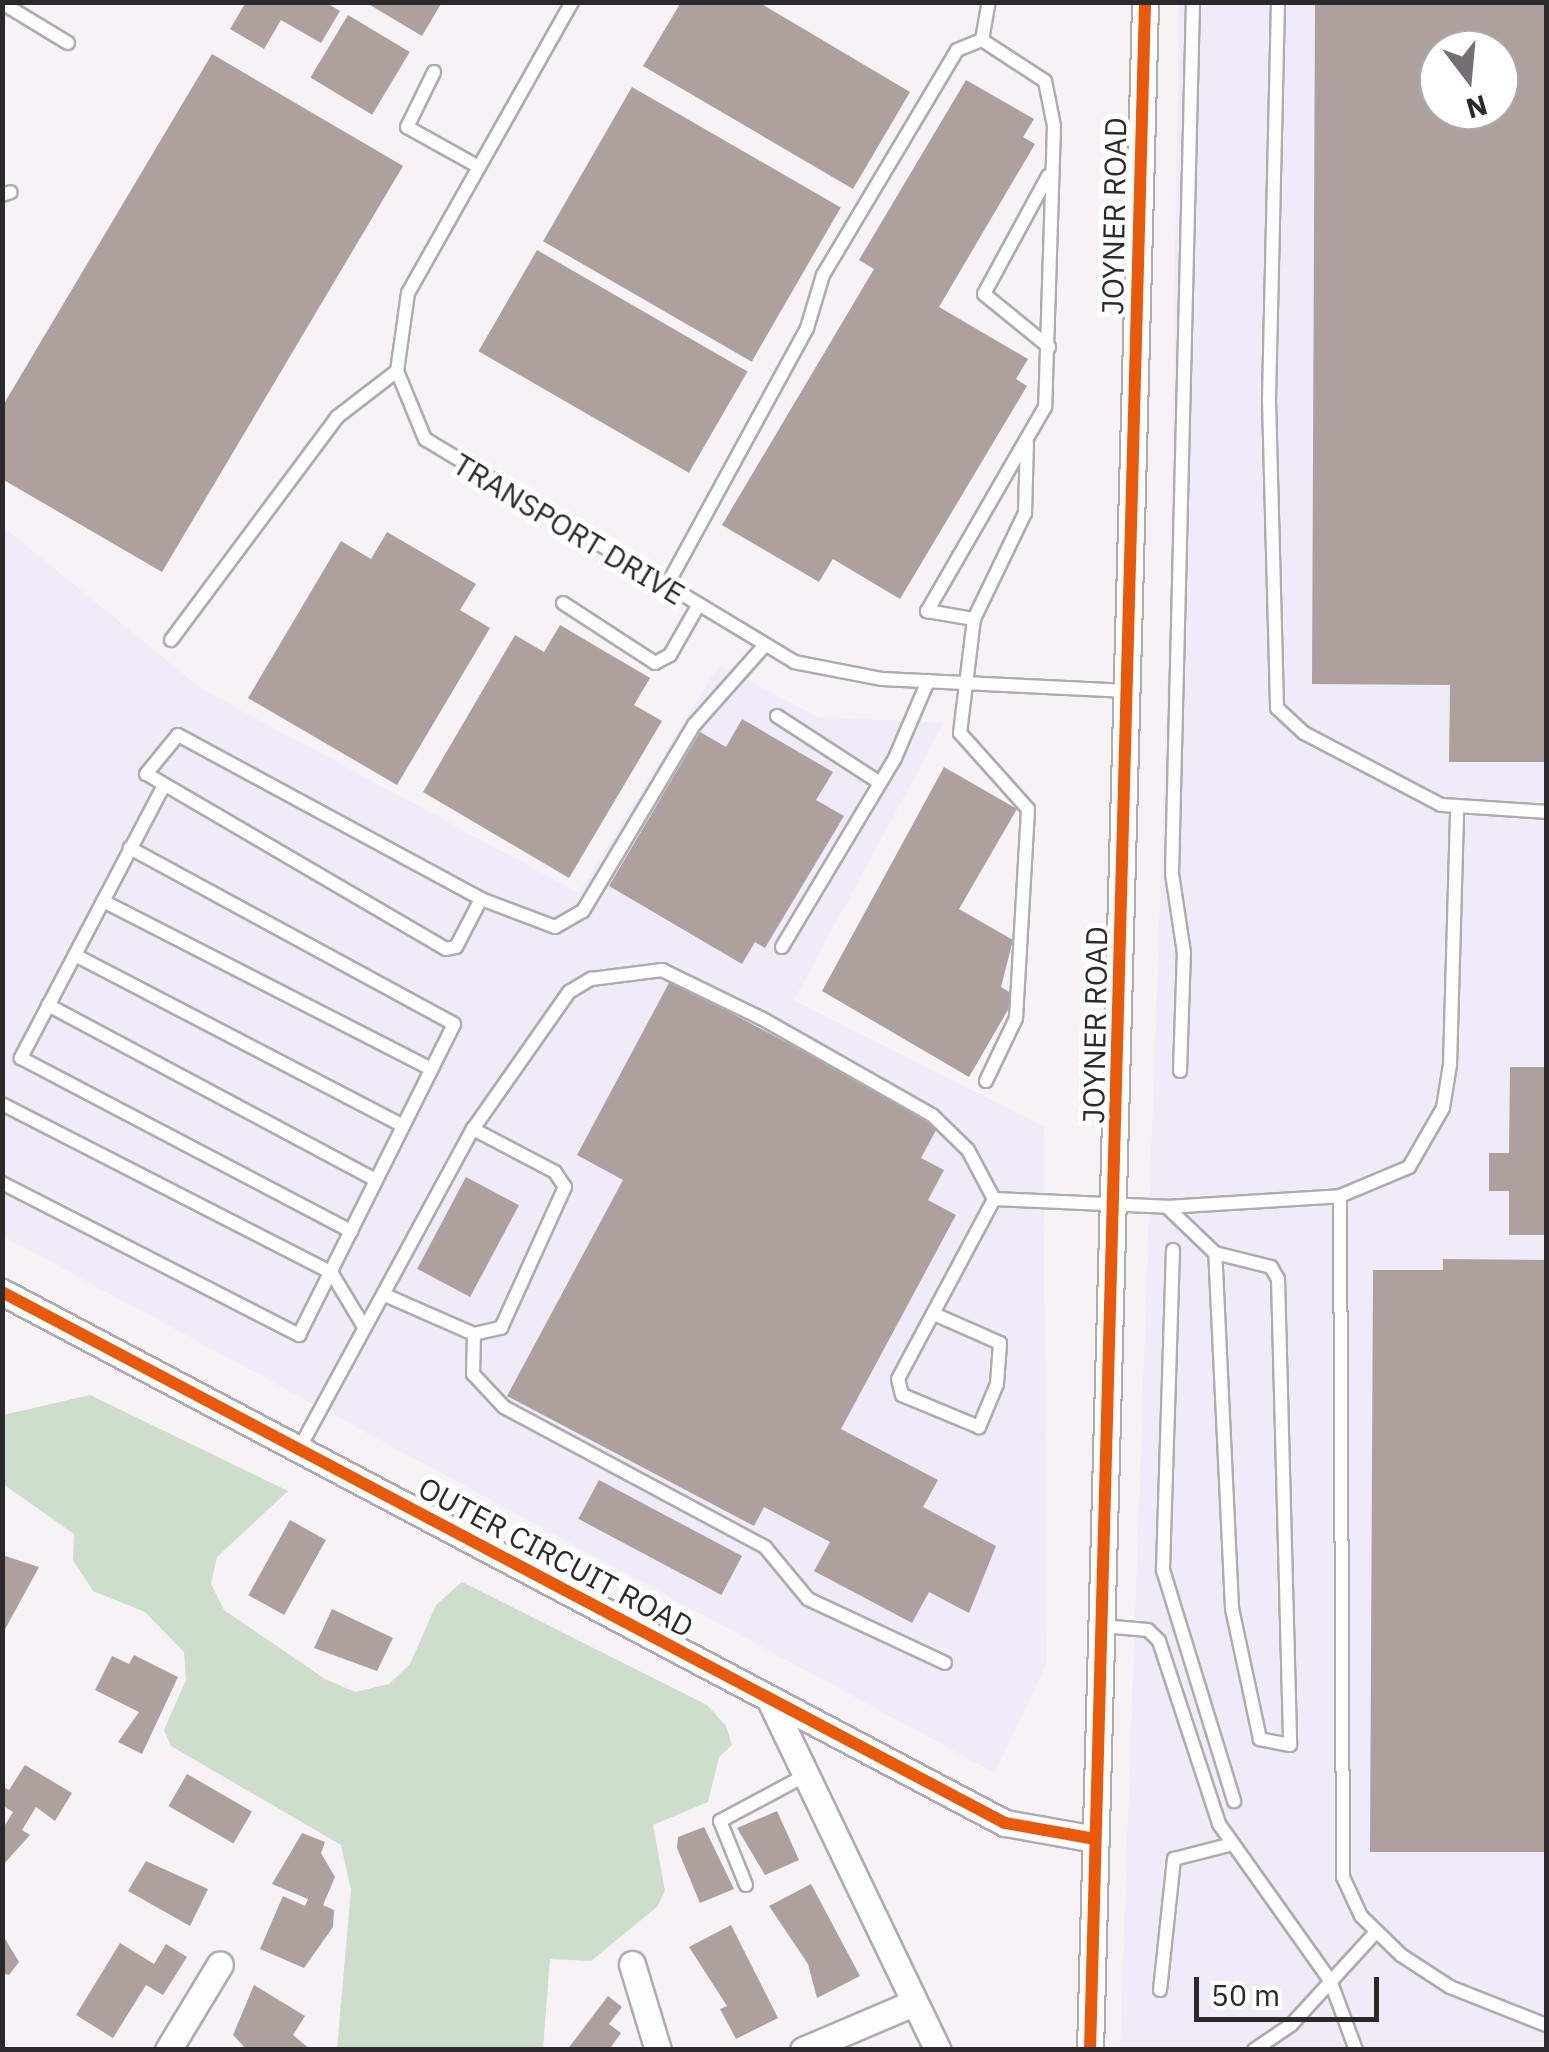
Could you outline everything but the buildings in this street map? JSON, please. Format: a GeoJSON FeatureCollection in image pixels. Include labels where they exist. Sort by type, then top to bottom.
{"type":"FeatureCollection","features":[{"type":"Feature","properties":{"kind":"street","name":"JOYNER ROAD"},"geometry":{"type":"LineString","coordinates":[[1090,2050],[1116,1204],[1144,2]]}},
{"type":"Feature","properties":{"kind":"street","name":"OUTER CIRCUIT ROAD"},"geometry":{"type":"LineString","coordinates":[[2,1292],[1004,1823],[1096,1839]]}},
{"type":"Feature","properties":{"kind":"street"},"geometry":{"type":"LineString","coordinates":[[768,1698],[938,2050]]}},
{"type":"Feature","properties":{"kind":"street"},"geometry":{"type":"LineString","coordinates":[[168,2050],[220,1964]]}},
{"type":"Feature","properties":{"kind":"street"},"geometry":{"type":"LineString","coordinates":[[632,1964],[658,2050]]}},
{"type":"Feature","properties":{"kind":"street"},"geometry":{"type":"LineString","coordinates":[[802,2050],[914,2003]]}},
{"type":"Feature","properties":{"kind":"lane","name":"TRANSPORT DRIVE"},"geometry":{"type":"LineString","coordinates":[[572,2],[408,294],[397,370],[410,416],[451,462],[794,662],[928,681],[1128,691]]}},
{"type":"Feature","properties":{"kind":"lane"},"geometry":{"type":"LineString","coordinates":[[982,40],[989,2]]}},
{"type":"Feature","properties":{"kind":"lane"},"geometry":{"type":"LineString","coordinates":[[1180,1071],[1184,953],[1172,874],[1192,2]]}},
{"type":"Feature","properties":{"kind":"lane"},"geometry":{"type":"LineString","coordinates":[[1278,2],[1270,676],[1290,723],[1457,809],[1546,812]]}},
{"type":"Feature","properties":{"kind":"lane"},"geometry":{"type":"LineString","coordinates":[[2,3],[68,42]]}},
{"type":"Feature","properties":{"kind":"lane"},"geometry":{"type":"LineString","coordinates":[[666,588],[807,328],[823,275],[957,50],[982,40],[1016,55],[1052,92],[1052,169],[1046,407],[927,611],[974,619]]}},
{"type":"Feature","properties":{"kind":"lane"},"geometry":{"type":"LineString","coordinates":[[434,72],[407,127],[479,166]]}},
{"type":"Feature","properties":{"kind":"lane"},"geometry":{"type":"LineString","coordinates":[[1049,347],[984,294],[1052,169]]}},
{"type":"Feature","properties":{"kind":"lane"},"geometry":{"type":"LineString","coordinates":[[170,640],[336,417],[397,370]]}},
{"type":"Feature","properties":{"kind":"lane"},"geometry":{"type":"LineString","coordinates":[[986,1081],[1016,1018],[1028,810],[1017,787],[966,750],[964,683],[974,619],[1022,526],[1026,440]]}},
{"type":"Feature","properties":{"kind":"lane"},"geometry":{"type":"LineString","coordinates":[[562,603],[655,663],[670,655],[698,606]]}},
{"type":"Feature","properties":{"kind":"lane"},"geometry":{"type":"LineString","coordinates":[[481,899],[456,947],[446,949],[162,788],[146,774],[173,734],[534,926],[575,920],[694,725],[765,645]]}},
{"type":"Feature","properties":{"kind":"lane"},"geometry":{"type":"LineString","coordinates":[[782,947],[880,783],[928,681]]}},
{"type":"Feature","properties":{"kind":"lane"},"geometry":{"type":"LineString","coordinates":[[777,716],[880,783]]}},
{"type":"Feature","properties":{"kind":"lane"},"geometry":{"type":"LineString","coordinates":[[162,788],[48,1005],[23,1061],[352,1232]]}},
{"type":"Feature","properties":{"kind":"lane"},"geometry":{"type":"LineString","coordinates":[[994,1198],[1167,1207],[1340,1196],[1409,1167],[1443,1108],[1457,809]]}},
{"type":"Feature","properties":{"kind":"lane"},"geometry":{"type":"LineString","coordinates":[[2,1183],[294,1334],[352,1232],[432,1070],[452,1017],[130,848]]}},
{"type":"Feature","properties":{"kind":"lane"},"geometry":{"type":"LineString","coordinates":[[102,901],[432,1070]]}},
{"type":"Feature","properties":{"kind":"lane"},"geometry":{"type":"LineString","coordinates":[[74,955],[403,1126]]}},
{"type":"Feature","properties":{"kind":"lane"},"geometry":{"type":"LineString","coordinates":[[299,1449],[473,1129],[569,992],[622,972],[662,970],[932,1116],[957,1135],[994,1198]]}},
{"type":"Feature","properties":{"kind":"lane"},"geometry":{"type":"LineString","coordinates":[[48,1005],[376,1180]]}},
{"type":"Feature","properties":{"kind":"lane"},"geometry":{"type":"LineString","coordinates":[[2,1104],[331,1272],[364,1327]]}},
{"type":"Feature","properties":{"kind":"lane"},"geometry":{"type":"LineString","coordinates":[[385,1295],[474,1334],[501,1328],[565,1187],[555,1172],[473,1129]]}},
{"type":"Feature","properties":{"kind":"lane"},"geometry":{"type":"LineString","coordinates":[[1340,1196],[1338,1859],[1376,1932],[1450,1987],[1546,2025]]}},
{"type":"Feature","properties":{"kind":"lane"},"geometry":{"type":"LineString","coordinates":[[934,1314],[1000,1343],[997,1384],[979,1427],[898,1388],[934,1314],[994,1198]]}},
{"type":"Feature","properties":{"kind":"lane"},"geometry":{"type":"LineString","coordinates":[[1167,1207],[1215,1254],[1271,1268],[1278,1279],[1290,1745],[1260,1738],[1232,1608],[1215,1254]]}},
{"type":"Feature","properties":{"kind":"lane"},"geometry":{"type":"LineString","coordinates":[[1173,1250],[1163,1570],[1234,1801]]}},
{"type":"Feature","properties":{"kind":"lane"},"geometry":{"type":"LineString","coordinates":[[474,1334],[473,1374],[504,1407],[765,1547],[808,1600],[945,1663]]}},
{"type":"Feature","properties":{"kind":"lane"},"geometry":{"type":"LineString","coordinates":[[1102,1626],[1148,1630],[1159,1641],[1210,1803],[1233,1844],[1330,1980],[1356,2050]]}},
{"type":"Feature","properties":{"kind":"lane"},"geometry":{"type":"LineString","coordinates":[[746,1885],[720,1821],[806,1775]]}},
{"type":"Feature","properties":{"kind":"lane"},"geometry":{"type":"LineString","coordinates":[[1160,1990],[1174,1859],[1233,1844]]}},
{"type":"Feature","properties":{"kind":"lane"},"geometry":{"type":"LineString","coordinates":[[1254,2050],[1291,2025],[1376,1932]]}},
{"type":"Feature","properties":{"kind":"shaded area"},"geometry":{"type":"Polygon","coordinates":[[[1179,3],[1546,3],[1546,2049],[1120,2050],[1170,614],[1179,3]]]}},
{"type":"Feature","properties":{"kind":"shaded area"},"geometry":{"type":"Polygon","coordinates":[[[2,526],[202,689],[579,893],[719,665],[818,717],[944,723],[794,1000],[1044,1127],[1046,1664],[995,1773],[3,1236],[2,526]]]}},
{"type":"Feature","properties":{"kind":"green space"},"geometry":{"type":"Polygon","coordinates":[[[90,1395],[288,1491],[217,1557],[211,1584],[224,1610],[325,1679],[355,1692],[389,1684],[410,1664],[436,1605],[462,1582],[707,1705],[726,1726],[732,1745],[719,1757],[708,1802],[653,1825],[665,1891],[657,1907],[591,1961],[550,1959],[543,2049],[337,2049],[351,1890],[341,1845],[171,1746],[164,1730],[186,1680],[184,1652],[145,1612],[93,1591],[73,1560],[74,1534],[3,1484],[3,1415],[90,1395]]]}},
{"type":"Feature","properties":{"kind":"cycle path"},"geometry":{"type":"LineString","coordinates":[[1090,2050],[1145,2]]}},
{"type":"Feature","properties":{"kind":"cycle path"},"geometry":{"type":"LineString","coordinates":[[2,1292],[1005,1823],[1095,1839]]}}]}
